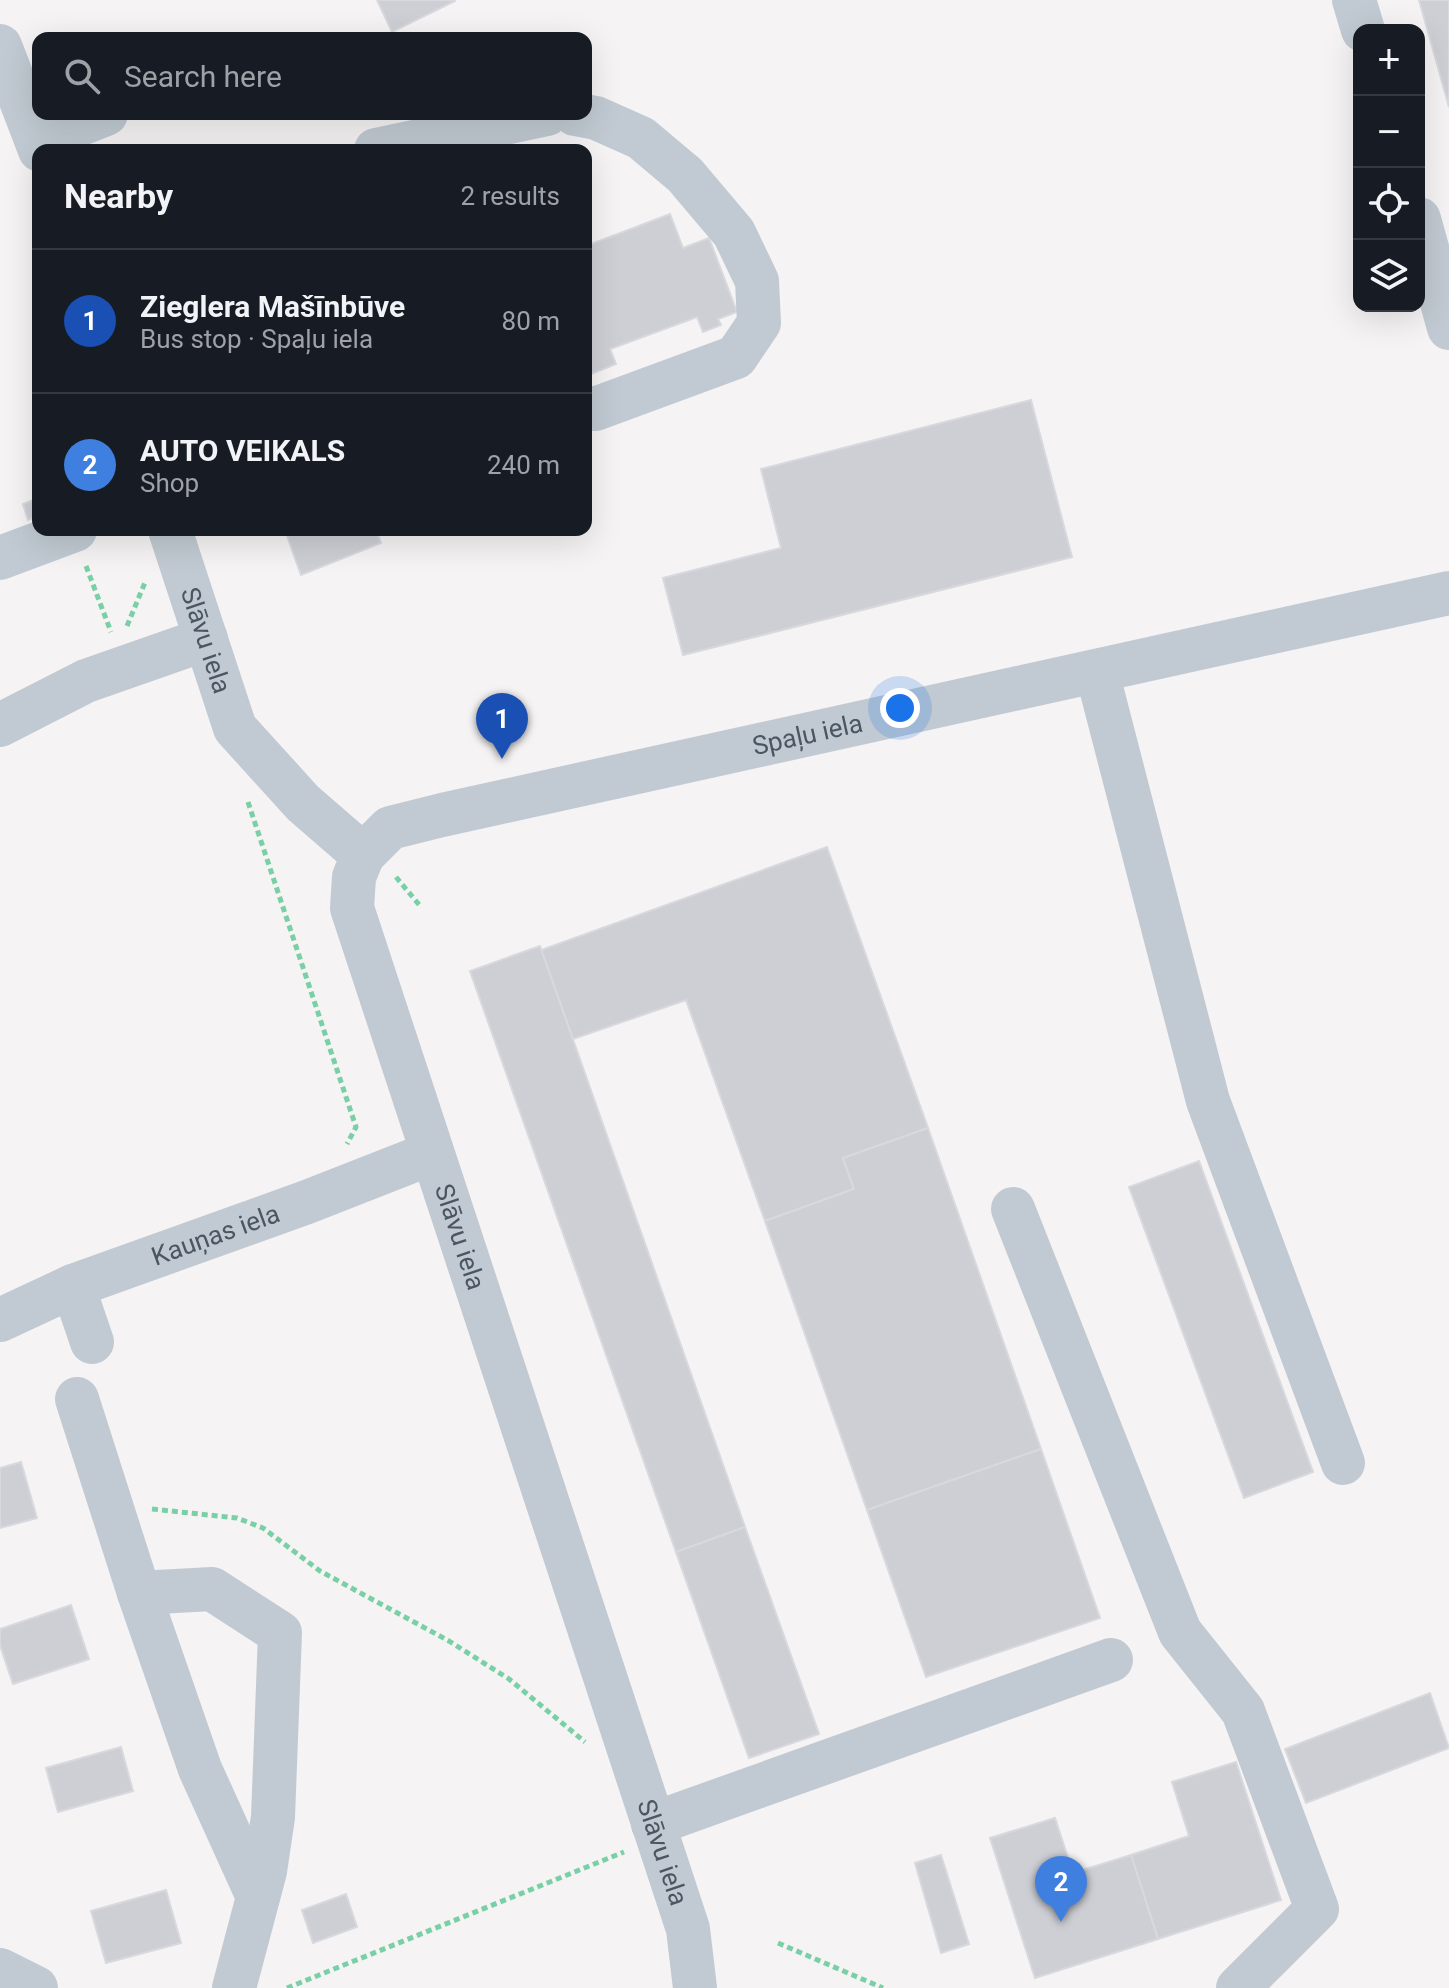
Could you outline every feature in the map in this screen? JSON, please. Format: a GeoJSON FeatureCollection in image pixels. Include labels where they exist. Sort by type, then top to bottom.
{"type":"FeatureCollection","features":[{"type":"Feature","properties":{"kind":"street"},"geometry":{"type":"LineString","coordinates":[[1354,0],[1361,24]]}},
{"type":"Feature","properties":{"kind":"street"},"geometry":{"type":"LineString","coordinates":[[0,46],[27,138],[86,120]]}},
{"type":"Feature","properties":{"kind":"street"},"geometry":{"type":"LineString","coordinates":[[592,117],[641,138],[685,175],[734,233],[757,281],[759,323],[736,357],[592,408]]}},
{"type":"Feature","properties":{"kind":"street"},"geometry":{"type":"LineString","coordinates":[[443,143],[525,120]]}},
{"type":"Feature","properties":{"kind":"street"},"geometry":{"type":"LineString","coordinates":[[1425,239],[1447,311]]}},
{"type":"Feature","properties":{"kind":"street"},"geometry":{"type":"LineString","coordinates":[[0,558],[58,536]]}},
{"type":"Feature","properties":{"kind":"street","name":"Slāvu iela"},"geometry":{"type":"LineString","coordinates":[[172,536],[235,728],[303,803],[363,855],[354,877],[352,908],[688,1929],[695,1988]]}},
{"type":"Feature","properties":{"kind":"street","name":"Spaļu iela"},"geometry":{"type":"LineString","coordinates":[[363,855],[390,828],[442,815],[1449,593]]}},
{"type":"Feature","properties":{"kind":"street"},"geometry":{"type":"LineString","coordinates":[[0,725],[86,681],[206,639]]}},
{"type":"Feature","properties":{"kind":"street"},"geometry":{"type":"LineString","coordinates":[[1097,672],[1208,1101],[1343,1463]]}},
{"type":"Feature","properties":{"kind":"street","name":"Kauņas iela"},"geometry":{"type":"LineString","coordinates":[[0,1320],[73,1286],[307,1202],[432,1153]]}},
{"type":"Feature","properties":{"kind":"street"},"geometry":{"type":"LineString","coordinates":[[1013,1209],[1180,1632],[1243,1711],[1317,1909],[1238,1988]]}},
{"type":"Feature","properties":{"kind":"street"},"geometry":{"type":"LineString","coordinates":[[73,1286],[92,1342]]}},
{"type":"Feature","properties":{"kind":"street"},"geometry":{"type":"LineString","coordinates":[[77,1399],[200,1769],[258,1897]]}},
{"type":"Feature","properties":{"kind":"street"},"geometry":{"type":"LineString","coordinates":[[139,1593],[212,1589],[280,1633],[273,1817],[258,1897],[234,1988]]}},
{"type":"Feature","properties":{"kind":"street"},"geometry":{"type":"LineString","coordinates":[[656,1831],[1111,1660]]}},
{"type":"Feature","properties":{"kind":"street"},"geometry":{"type":"LineString","coordinates":[[0,1970],[36,1988]]}},
{"type":"Feature","properties":{"kind":"path"},"geometry":{"type":"LineString","coordinates":[[76,536],[115,644]]}},
{"type":"Feature","properties":{"kind":"path"},"geometry":{"type":"LineString","coordinates":[[125,630],[146,582],[142,569]]}},
{"type":"Feature","properties":{"kind":"path"},"geometry":{"type":"LineString","coordinates":[[248,801],[356,1127],[345,1147]]}},
{"type":"Feature","properties":{"kind":"path"},"geometry":{"type":"LineString","coordinates":[[111,1505],[237,1518],[263,1528],[320,1571],[449,1641],[509,1679],[582,1740],[635,1769]]}},
{"type":"Feature","properties":{"kind":"path"},"geometry":{"type":"LineString","coordinates":[[287,1988],[656,1831]]}},
{"type":"Feature","properties":{"kind":"path"},"geometry":{"type":"LineString","coordinates":[[778,1943],[883,1988]]}},
{"type":"Feature","properties":{"kind":"building"},"geometry":{"type":"Polygon","coordinates":[[[377,0],[454,0],[455,1],[392,32],[377,0]]]}},
{"type":"Feature","properties":{"kind":"building"},"geometry":{"type":"Polygon","coordinates":[[[1419,0],[1449,0],[1449,107],[1419,0]]]}},
{"type":"Feature","properties":{"kind":"building"},"geometry":{"type":"Polygon","coordinates":[[[670,214],[683,248],[709,238],[737,312],[718,319],[721,325],[703,332],[697,317],[610,349],[616,364],[592,374],[592,244],[670,214]]]}},
{"type":"Feature","properties":{"kind":"building"},"geometry":{"type":"Polygon","coordinates":[[[1031,400],[1072,557],[683,655],[663,578],[781,548],[761,469],[1031,400]]]}},
{"type":"Feature","properties":{"kind":"building"},"geometry":{"type":"Polygon","coordinates":[[[32,500],[32,518],[28,520],[23,504],[32,500]]]}},
{"type":"Feature","properties":{"kind":"building"},"geometry":{"type":"Polygon","coordinates":[[[287,536],[378,536],[381,543],[301,575],[287,536]]]}},
{"type":"Feature","properties":{"kind":"building"},"geometry":{"type":"Polygon","coordinates":[[[827,847],[928,1128],[843,1158],[854,1189],[765,1221],[686,1000],[573,1039],[541,950],[827,847]]]}},
{"type":"Feature","properties":{"kind":"building"},"geometry":{"type":"Polygon","coordinates":[[[540,946],[745,1527],[676,1552],[470,971],[540,946]]]}},
{"type":"Feature","properties":{"kind":"building"},"geometry":{"type":"Polygon","coordinates":[[[928,1128],[1041,1449],[867,1510],[765,1221],[854,1189],[843,1158],[928,1128]]]}},
{"type":"Feature","properties":{"kind":"building"},"geometry":{"type":"Polygon","coordinates":[[[1199,1161],[1313,1472],[1244,1498],[1129,1187],[1199,1161]]]}},
{"type":"Feature","properties":{"kind":"building"},"geometry":{"type":"Polygon","coordinates":[[[1041,1449],[1100,1618],[926,1677],[867,1510],[1041,1449]]]}},
{"type":"Feature","properties":{"kind":"building"},"geometry":{"type":"Polygon","coordinates":[[[21,1462],[37,1518],[0,1528],[0,1468],[21,1462]]]}},
{"type":"Feature","properties":{"kind":"building"},"geometry":{"type":"Polygon","coordinates":[[[745,1527],[819,1734],[749,1758],[676,1552],[745,1527]]]}},
{"type":"Feature","properties":{"kind":"building"},"geometry":{"type":"Polygon","coordinates":[[[71,1605],[89,1659],[13,1684],[0,1645],[0,1629],[71,1605]]]}},
{"type":"Feature","properties":{"kind":"building"},"geometry":{"type":"Polygon","coordinates":[[[1430,1693],[1449,1748],[1306,1803],[1285,1749],[1430,1693]]]}},
{"type":"Feature","properties":{"kind":"building"},"geometry":{"type":"Polygon","coordinates":[[[121,1747],[133,1791],[58,1812],[46,1768],[121,1747]]]}},
{"type":"Feature","properties":{"kind":"building"},"geometry":{"type":"Polygon","coordinates":[[[1236,1762],[1281,1900],[1158,1939],[1131,1855],[1189,1836],[1172,1782],[1236,1762]]]}},
{"type":"Feature","properties":{"kind":"building"},"geometry":{"type":"Polygon","coordinates":[[[1055,1818],[1073,1873],[1131,1855],[1158,1939],[1035,1978],[990,1838],[1055,1818]]]}},
{"type":"Feature","properties":{"kind":"building"},"geometry":{"type":"Polygon","coordinates":[[[941,1855],[969,1944],[941,1953],[915,1863],[941,1855]]]}},
{"type":"Feature","properties":{"kind":"building"},"geometry":{"type":"Polygon","coordinates":[[[166,1890],[181,1943],[106,1963],[91,1911],[166,1890]]]}},
{"type":"Feature","properties":{"kind":"building"},"geometry":{"type":"Polygon","coordinates":[[[346,1894],[357,1927],[313,1943],[302,1910],[346,1894]]]}},
{"type":"Feature","properties":{"kind":"place","name":"Zieglera Mašīnbūve"},"geometry":{"type":"Point","coordinates":[502,759]}},
{"type":"Feature","properties":{"kind":"place","name":"AUTO VEIKALS"},"geometry":{"type":"Point","coordinates":[1061,1922]}}]}
